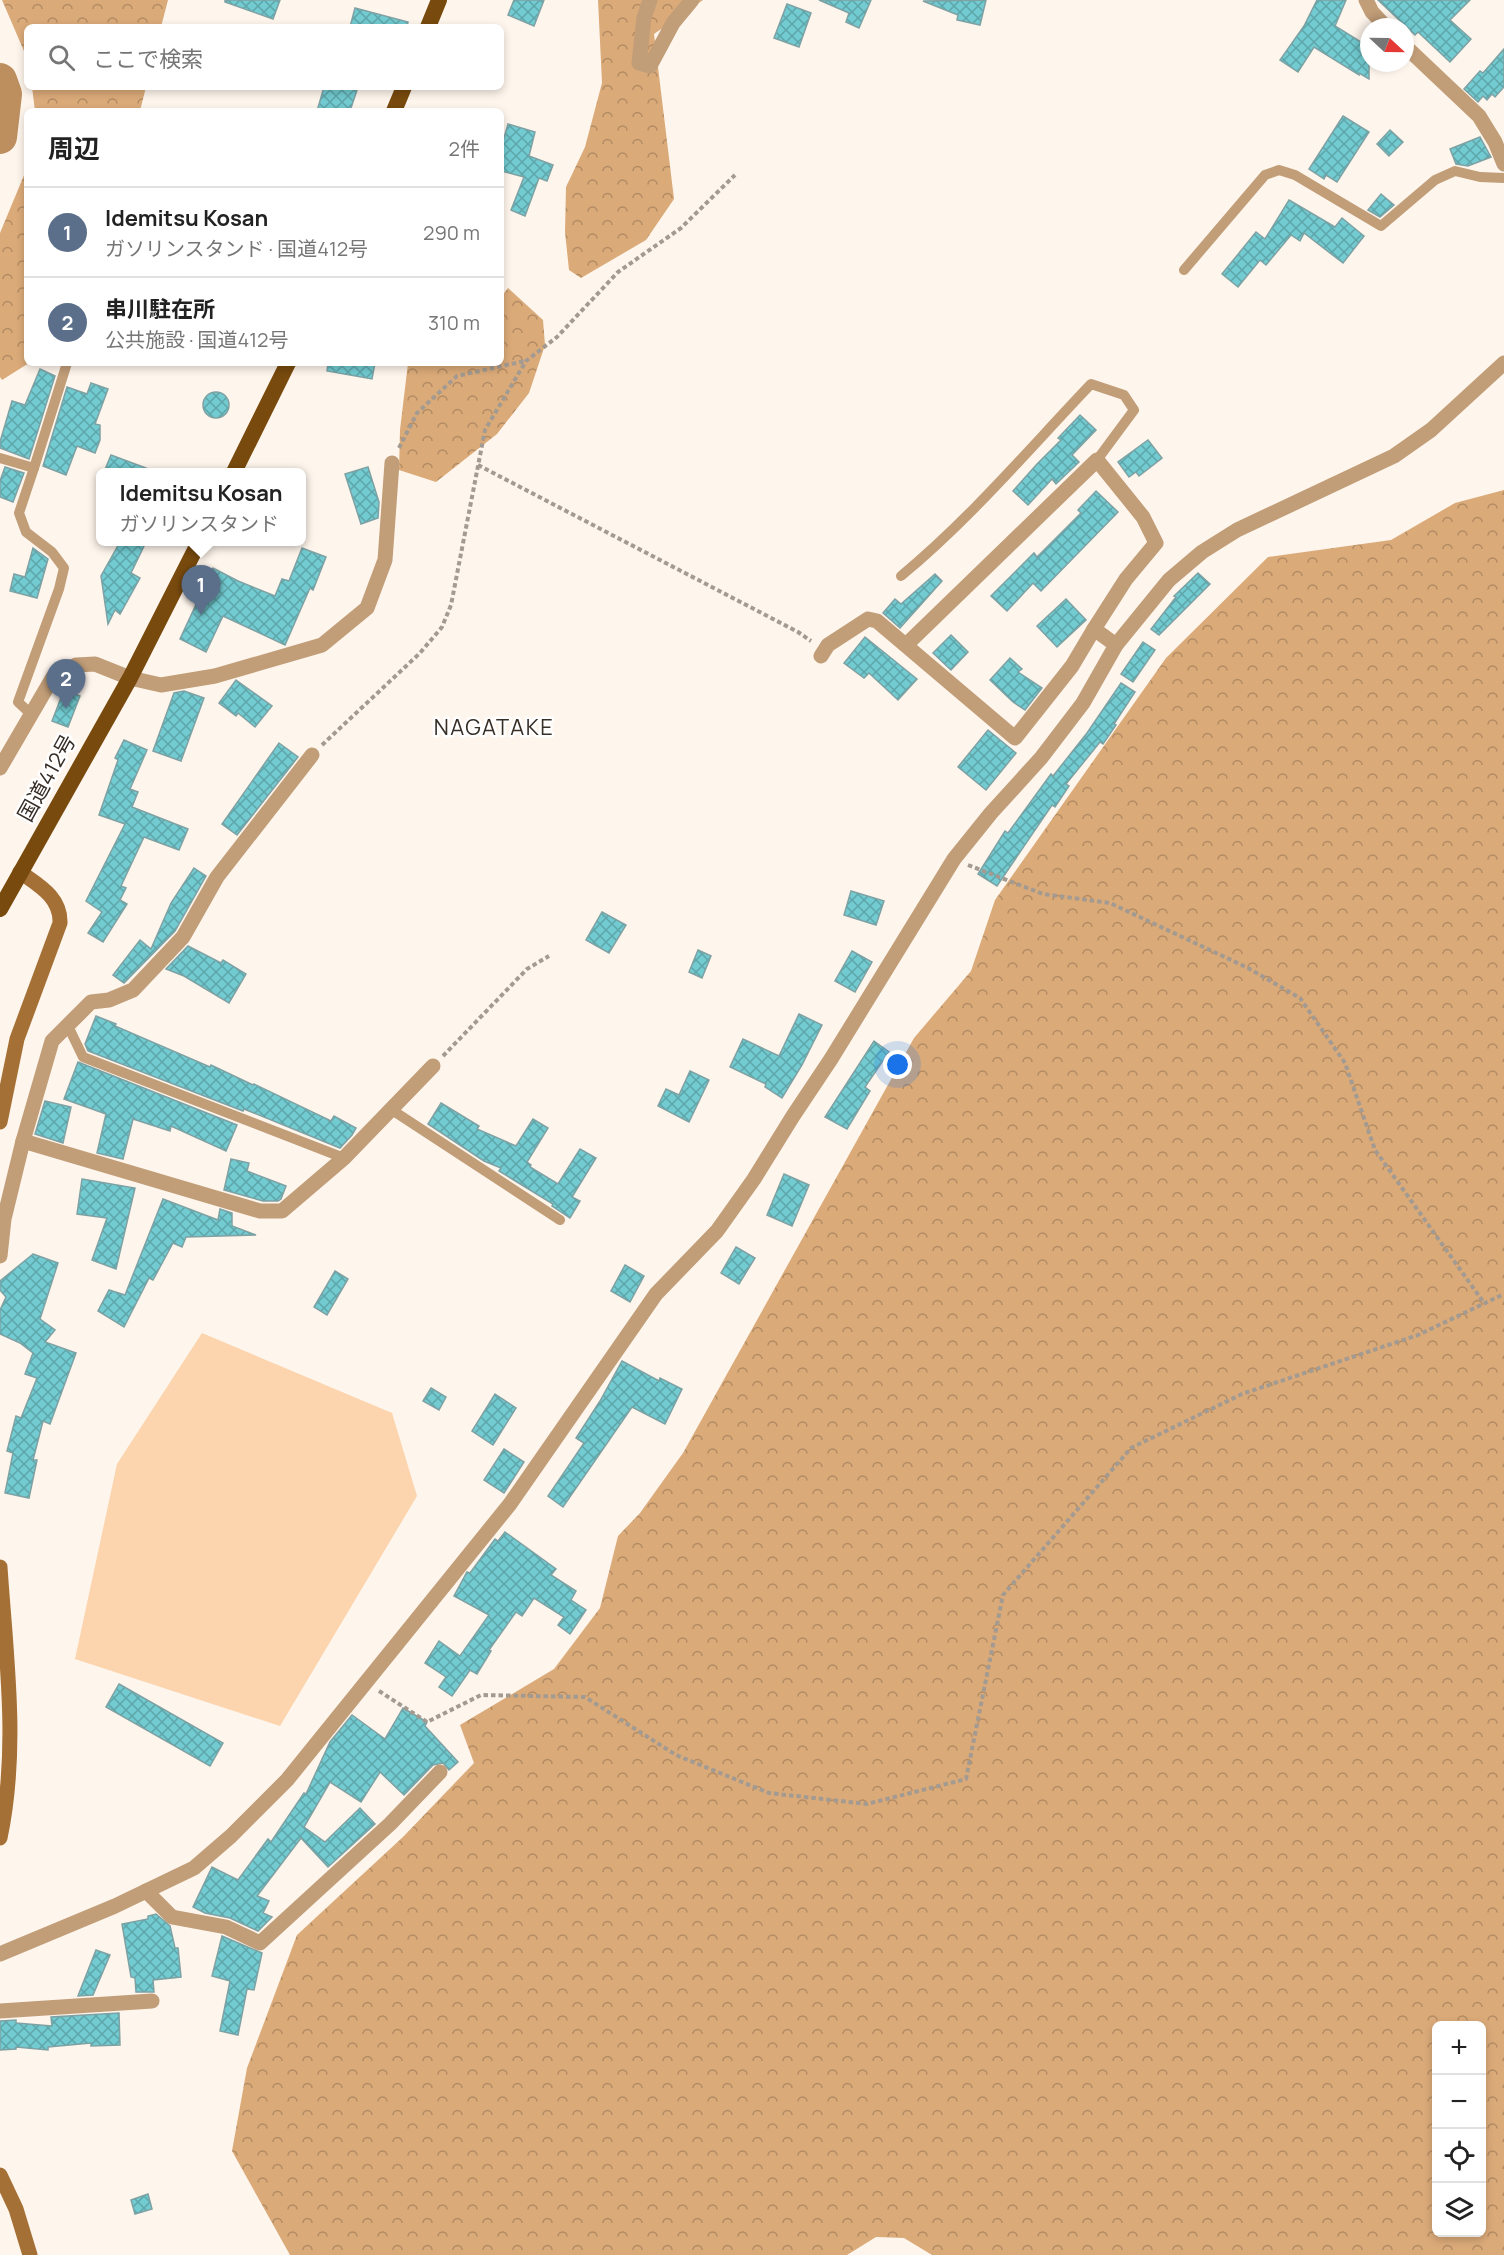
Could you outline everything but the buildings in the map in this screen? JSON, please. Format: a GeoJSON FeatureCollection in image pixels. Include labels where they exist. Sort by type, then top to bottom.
{"type":"FeatureCollection","features":[{"type":"Feature","properties":{"kind":"highway"},"geometry":{"type":"LineString","coordinates":[[429,24],[439,0]]}},
{"type":"Feature","properties":{"kind":"highway"},"geometry":{"type":"LineString","coordinates":[[395,108],[403,90]]}},
{"type":"Feature","properties":{"kind":"highway"},"geometry":{"type":"LineString","coordinates":[[236,468],[287,366]]}},
{"type":"Feature","properties":{"kind":"highway","name":"国道412号"},"geometry":{"type":"LineString","coordinates":[[0,909],[129,678],[197,546]]}},
{"type":"Feature","properties":{"kind":"main road"},"geometry":{"type":"LineString","coordinates":[[0,1122],[15,1045],[60,922],[55,900],[20,872]]}},
{"type":"Feature","properties":{"kind":"main road"},"geometry":{"type":"LineString","coordinates":[[0,1567],[11,1736],[6,1807],[0,1838]]}},
{"type":"Feature","properties":{"kind":"main road"},"geometry":{"type":"LineString","coordinates":[[0,2175],[16,2209],[30,2255]]}},
{"type":"Feature","properties":{"kind":"street"},"geometry":{"type":"LineString","coordinates":[[650,0],[644,18],[639,63],[650,66],[673,23],[692,0]]}},
{"type":"Feature","properties":{"kind":"street"},"geometry":{"type":"LineString","coordinates":[[1366,0],[1378,18]]}},
{"type":"Feature","properties":{"kind":"street"},"geometry":{"type":"LineString","coordinates":[[1414,55],[1479,116],[1495,142],[1504,164]]}},
{"type":"Feature","properties":{"kind":"street"},"geometry":{"type":"LineString","coordinates":[[0,1954],[90,1917],[194,1868],[231,1836],[287,1780],[510,1504],[656,1294],[717,1230],[754,1179],[870,997],[954,859],[991,813],[1041,758],[1083,703],[1116,645],[1169,580],[1202,552],[1237,530],[1394,456],[1431,430],[1504,363]]}},
{"type":"Feature","properties":{"kind":"street"},"geometry":{"type":"LineString","coordinates":[[822,653],[868,619],[877,621],[1015,738],[1071,666],[1126,579],[1156,543],[1143,517],[1097,460],[906,645]]}},
{"type":"Feature","properties":{"kind":"street"},"geometry":{"type":"LineString","coordinates":[[0,768],[53,677],[76,665],[95,664],[129,678],[161,685],[214,676],[322,645],[331,638],[367,608],[385,560],[392,463]]}},
{"type":"Feature","properties":{"kind":"street"},"geometry":{"type":"LineString","coordinates":[[1094,629],[1116,645]]}},
{"type":"Feature","properties":{"kind":"street"},"geometry":{"type":"LineString","coordinates":[[0,1256],[4,1219],[23,1140],[52,1041],[91,1002],[109,1000],[133,990],[183,937],[217,877],[312,755]]}},
{"type":"Feature","properties":{"kind":"street"},"geometry":{"type":"LineString","coordinates":[[23,1140],[260,1211],[282,1211],[344,1158],[433,1066]]}},
{"type":"Feature","properties":{"kind":"street"},"geometry":{"type":"LineString","coordinates":[[146,1891],[172,1917],[226,1927],[260,1943],[390,1824],[440,1772]]}},
{"type":"Feature","properties":{"kind":"street"},"geometry":{"type":"LineString","coordinates":[[0,2011],[152,2001]]}},
{"type":"Feature","properties":{"kind":"lane"},"geometry":{"type":"LineString","coordinates":[[1184,270],[1265,175],[1279,170],[1295,175],[1381,226],[1435,180],[1455,171],[1480,177],[1504,178]]}},
{"type":"Feature","properties":{"kind":"lane"},"geometry":{"type":"LineString","coordinates":[[32,715],[18,702],[59,589],[64,568],[52,552],[26,532],[19,513],[66,366]]}},
{"type":"Feature","properties":{"kind":"lane"},"geometry":{"type":"LineString","coordinates":[[901,576],[974,509],[1091,384],[1124,395],[1134,410],[1097,460]]}},
{"type":"Feature","properties":{"kind":"lane"},"geometry":{"type":"LineString","coordinates":[[0,458],[34,468]]}},
{"type":"Feature","properties":{"kind":"lane"},"geometry":{"type":"LineString","coordinates":[[68,1026],[83,1057],[344,1158]]}},
{"type":"Feature","properties":{"kind":"lane"},"geometry":{"type":"LineString","coordinates":[[392,1110],[560,1220]]}},
{"type":"Feature","properties":{"kind":"path"},"geometry":{"type":"LineString","coordinates":[[312,755],[420,653],[442,627],[451,605],[485,430],[526,361],[557,337],[618,272],[681,228],[735,175]]}},
{"type":"Feature","properties":{"kind":"path"},"geometry":{"type":"LineString","coordinates":[[504,366],[526,361]]}},
{"type":"Feature","properties":{"kind":"path"},"geometry":{"type":"LineString","coordinates":[[392,463],[417,413],[457,376],[503,366]]}},
{"type":"Feature","properties":{"kind":"path"},"geometry":{"type":"LineString","coordinates":[[478,465],[798,632],[822,653]]}},
{"type":"Feature","properties":{"kind":"path"},"geometry":{"type":"LineString","coordinates":[[954,859],[1043,894],[1110,903],[1248,968],[1300,998],[1345,1063],[1375,1150],[1484,1303]]}},
{"type":"Feature","properties":{"kind":"path"},"geometry":{"type":"LineString","coordinates":[[433,1066],[527,969],[549,956]]}},
{"type":"Feature","properties":{"kind":"path"},"geometry":{"type":"LineString","coordinates":[[366,1683],[427,1722],[481,1695],[585,1697],[676,1755],[769,1793],[867,1804],[966,1779],[1003,1595],[1131,1448],[1242,1394],[1418,1335],[1504,1294]]}},
{"type":"Feature","properties":{"kind":"green space"},"geometry":{"type":"Polygon","coordinates":[[[2,0],[168,0],[162,24],[24,24],[24,51],[2,0]]]}},
{"type":"Feature","properties":{"kind":"green space"},"geometry":{"type":"Polygon","coordinates":[[[598,0],[703,0],[654,34],[674,199],[646,240],[581,278],[569,270],[565,232],[566,187],[585,147],[602,83],[598,0]]]}},
{"type":"Feature","properties":{"kind":"green space"},"geometry":{"type":"Polygon","coordinates":[[[32,90],[145,90],[141,108],[35,108],[32,90]]]}},
{"type":"Feature","properties":{"kind":"green space"},"geometry":{"type":"Polygon","coordinates":[[[24,175],[24,366],[2,380],[0,377],[0,233],[24,175]]]}},
{"type":"Feature","properties":{"kind":"green space"},"geometry":{"type":"Polygon","coordinates":[[[508,288],[543,320],[545,345],[529,393],[497,434],[436,482],[399,470],[400,430],[408,366],[504,366],[504,293],[508,288]]]}},
{"type":"Feature","properties":{"kind":"green space"},"geometry":{"type":"Polygon","coordinates":[[[1504,490],[1504,2255],[932,2255],[904,2238],[876,2237],[847,2255],[290,2255],[232,2151],[247,2068],[297,1935],[403,1837],[474,1763],[460,1725],[554,1669],[600,1608],[618,1536],[640,1513],[683,1453],[914,1038],[971,971],[995,900],[1166,658],[1268,557],[1391,540],[1455,503],[1504,490]]]}},
{"type":"Feature","properties":{"kind":"shaded area"},"geometry":{"type":"Polygon","coordinates":[[[202,1333],[392,1413],[417,1496],[280,1726],[75,1659],[117,1464],[202,1333]]]}},
{"type":"Feature","properties":{"kind":"waterway"},"geometry":{"type":"LineString","coordinates":[[0,80],[5,94],[0,137]]}},
{"type":"Feature","properties":{"kind":"place","name":"Idemitsu Kosan"},"geometry":{"type":"Point","coordinates":[201,615]}},
{"type":"Feature","properties":{"kind":"place","name":"串川駐在所"},"geometry":{"type":"Point","coordinates":[66,709]}},
{"type":"Feature","properties":{"kind":"district","name":"NAGATAKE"},"geometry":{"type":"Point","coordinates":[494,727]}}]}
